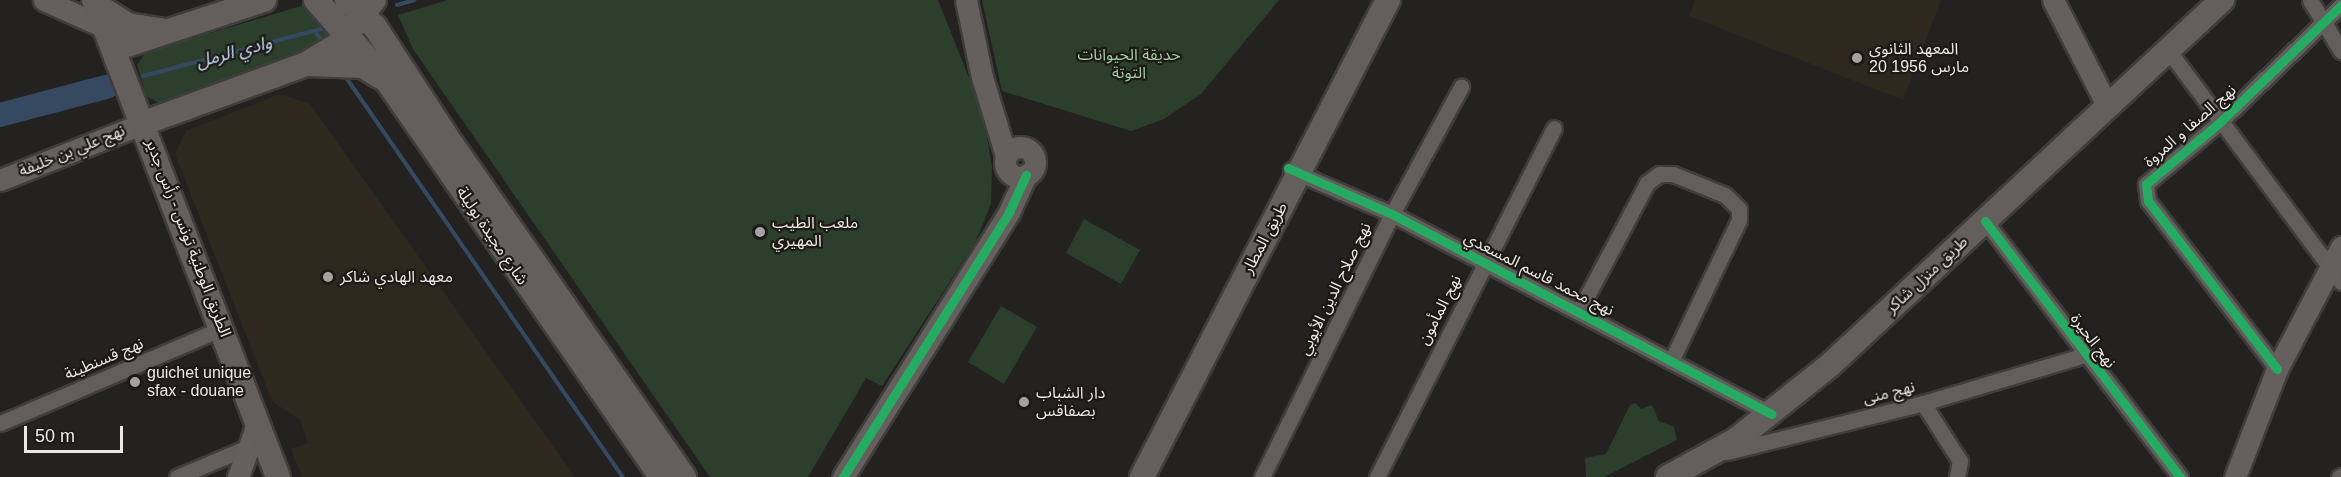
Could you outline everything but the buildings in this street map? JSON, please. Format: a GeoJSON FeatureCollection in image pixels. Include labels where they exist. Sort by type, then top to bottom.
{"type":"FeatureCollection","features":[{"type":"Feature","properties":{"kind":"main road"},"geometry":{"type":"LineString","coordinates":[[110,39],[165,30],[264,0]]}},
{"type":"Feature","properties":{"kind":"main road","name":"شارع مجيدة بوليلة"},"geometry":{"type":"LineString","coordinates":[[316,0],[387,81],[661,477]]}},
{"type":"Feature","properties":{"kind":"main road","name":"طريق المطار"},"geometry":{"type":"LineString","coordinates":[[1140,475],[1294,171],[1374,0]]}},
{"type":"Feature","properties":{"kind":"main road","name":"طريق المطار"},"geometry":{"type":"LineString","coordinates":[[1294,171],[1388,0]]}},
{"type":"Feature","properties":{"kind":"main road","name":"طريق منزل شاكر"},"geometry":{"type":"LineString","coordinates":[[1677,475],[1736,440],[1772,414],[1985,221],[2222,0]]}},
{"type":"Feature","properties":{"kind":"main road","name":"الطريق الوطنية تونس - رأس جدير"},"geometry":{"type":"LineString","coordinates":[[95,2],[223,328],[278,477]]}},
{"type":"Feature","properties":{"kind":"main road"},"geometry":{"type":"LineString","coordinates":[[95,2],[128,25],[165,30]]}},
{"type":"Feature","properties":{"kind":"main road"},"geometry":{"type":"LineString","coordinates":[[144,123],[306,64],[331,50],[346,35],[358,4]]}},
{"type":"Feature","properties":{"kind":"main road","name":"شارع مجيدة بوليلة"},"geometry":{"type":"LineString","coordinates":[[358,4],[446,136],[684,477]]}},
{"type":"Feature","properties":{"kind":"main road"},"geometry":{"type":"LineString","coordinates":[[306,64],[363,66],[387,81]]}},
{"type":"Feature","properties":{"kind":"street"},"geometry":{"type":"LineString","coordinates":[[44,0],[110,39]]}},
{"type":"Feature","properties":{"kind":"street"},"geometry":{"type":"LineString","coordinates":[[843,477],[994,234],[1016,162],[988,97],[966,0]]}},
{"type":"Feature","properties":{"kind":"street"},"geometry":{"type":"LineString","coordinates":[[2054,0],[2108,107]]}},
{"type":"Feature","properties":{"kind":"street"},"geometry":{"type":"LineString","coordinates":[[2310,0],[2341,51]]}},
{"type":"Feature","properties":{"kind":"street","name":"نهج الصفا و المروة"},"geometry":{"type":"LineString","coordinates":[[2277,369],[2148,201],[2146,184],[2218,123],[2341,5]]}},
{"type":"Feature","properties":{"kind":"street"},"geometry":{"type":"LineString","coordinates":[[2168,50],[2218,123],[2335,255],[2341,282]]}},
{"type":"Feature","properties":{"kind":"street","name":"نهج صلاح الدين الأيوبي"},"geometry":{"type":"LineString","coordinates":[[1262,477],[1392,214],[1461,87]]}},
{"type":"Feature","properties":{"kind":"street","name":"نهج علي بن خليفة"},"geometry":{"type":"LineString","coordinates":[[0,180],[144,123]]}},
{"type":"Feature","properties":{"kind":"street","name":"نهج المأمون"},"geometry":{"type":"LineString","coordinates":[[1377,477],[1554,128]]}},
{"type":"Feature","properties":{"kind":"street","name":"نهج محمد قاسم المسعدي"},"geometry":{"type":"LineString","coordinates":[[1294,171],[1392,214],[1772,414]]}},
{"type":"Feature","properties":{"kind":"street"},"geometry":{"type":"LineString","coordinates":[[1579,311],[1647,183],[1659,174],[1673,174],[1725,195],[1739,208],[1739,220],[1671,361]]}},
{"type":"Feature","properties":{"kind":"street","name":"نهج الحيرة"},"geometry":{"type":"LineString","coordinates":[[1985,221],[2180,477]]}},
{"type":"Feature","properties":{"kind":"street"},"geometry":{"type":"LineString","coordinates":[[2235,477],[2277,369],[2335,255]]}},
{"type":"Feature","properties":{"kind":"street","name":"نهج قسنطينة"},"geometry":{"type":"LineString","coordinates":[[0,423],[223,328]]}},
{"type":"Feature","properties":{"kind":"street","name":"نهج منى"},"geometry":{"type":"LineString","coordinates":[[1701,459],[1923,403],[2085,355]]}},
{"type":"Feature","properties":{"kind":"street"},"geometry":{"type":"LineString","coordinates":[[1923,403],[1960,461],[1957,477]]}},
{"type":"Feature","properties":{"kind":"street"},"geometry":{"type":"LineString","coordinates":[[238,477],[246,448],[257,424]]}},
{"type":"Feature","properties":{"kind":"street"},"geometry":{"type":"LineString","coordinates":[[177,477],[246,448]]}},
{"type":"Feature","properties":{"kind":"shaded area","name":"المعهد الثانوي 20 مارس 1956"},"geometry":{"type":"Polygon","coordinates":[[[1695,0],[1941,0],[1903,100],[1689,16],[1695,0]]]}},
{"type":"Feature","properties":{"kind":"shaded area","name":"معهد الهادي شاكر"},"geometry":{"type":"Polygon","coordinates":[[[280,94],[310,104],[575,477],[302,477],[291,449],[308,443],[300,420],[272,401],[175,154],[186,131],[280,94]]]}},
{"type":"Feature","properties":{"kind":"green space","name":"ملعب الطيب المهيري"},"geometry":{"type":"Polygon","coordinates":[[[448,0],[938,0],[983,113],[992,167],[991,204],[975,243],[882,386],[866,378],[808,477],[710,477],[413,49],[398,15],[448,0]]]}},
{"type":"Feature","properties":{"kind":"green space","name":"حديقة الحيوانات التوتة"},"geometry":{"type":"Polygon","coordinates":[[[982,0],[1279,0],[1201,94],[1164,119],[1131,131],[1002,91],[982,0]]]}},
{"type":"Feature","properties":{"kind":"green space"},"geometry":{"type":"Polygon","coordinates":[[[305,5],[322,18],[329,37],[308,52],[165,106],[146,96],[137,65],[146,52],[305,5]]]}},
{"type":"Feature","properties":{"kind":"green space"},"geometry":{"type":"Polygon","coordinates":[[[1084,219],[1140,250],[1121,284],[1066,253],[1084,219]]]}},
{"type":"Feature","properties":{"kind":"green space"},"geometry":{"type":"Polygon","coordinates":[[[1001,306],[1037,327],[1004,384],[968,362],[1001,306]]]}},
{"type":"Feature","properties":{"kind":"green space"},"geometry":{"type":"Polygon","coordinates":[[[1636,403],[1641,409],[1652,405],[1659,421],[1674,427],[1677,440],[1604,477],[1586,477],[1585,458],[1606,454],[1630,405],[1636,403]]]}},
{"type":"Feature","properties":{"kind":"waterway","name":"وادي الرمل"},"geometry":{"type":"LineString","coordinates":[[397,5],[414,0]]}},
{"type":"Feature","properties":{"kind":"waterway","name":"وادي الرمل"},"geometry":{"type":"LineString","coordinates":[[143,76],[325,28]]}},
{"type":"Feature","properties":{"kind":"waterway"},"geometry":{"type":"LineString","coordinates":[[314,31],[320,38]]}},
{"type":"Feature","properties":{"kind":"waterway"},"geometry":{"type":"LineString","coordinates":[[345,76],[623,477]]}},
{"type":"Feature","properties":{"kind":"waterway","name":"وادي الرمل"},"geometry":{"type":"LineString","coordinates":[[0,115],[106,87]]}},
{"type":"Feature","properties":{"kind":"cycle path"},"geometry":{"type":"LineString","coordinates":[[2277,369],[2148,201],[2146,184],[2219,123],[2341,5]]}},
{"type":"Feature","properties":{"kind":"cycle path"},"geometry":{"type":"LineString","coordinates":[[1288,168],[1392,214],[1772,414]]}},
{"type":"Feature","properties":{"kind":"cycle path"},"geometry":{"type":"LineString","coordinates":[[843,477],[1009,212],[1026,175]]}},
{"type":"Feature","properties":{"kind":"cycle path"},"geometry":{"type":"LineString","coordinates":[[1985,221],[2180,477]]}},
{"type":"Feature","properties":{"kind":"place","name":"المعهد الثانوي 20 مارس 1956"},"geometry":{"type":"Point","coordinates":[1857,58]}},
{"type":"Feature","properties":{"kind":"place","name":"ملعب الطيب المهيري"},"geometry":{"type":"Point","coordinates":[760,232]}},
{"type":"Feature","properties":{"kind":"place","name":"معهد الهادي شاكر"},"geometry":{"type":"Point","coordinates":[328,277]}},
{"type":"Feature","properties":{"kind":"place","name":"guichet unique sfax - douane"},"geometry":{"type":"Point","coordinates":[135,382]}},
{"type":"Feature","properties":{"kind":"place","name":"دار الشباب بصفاقس"},"geometry":{"type":"Point","coordinates":[1024,402]}}]}
